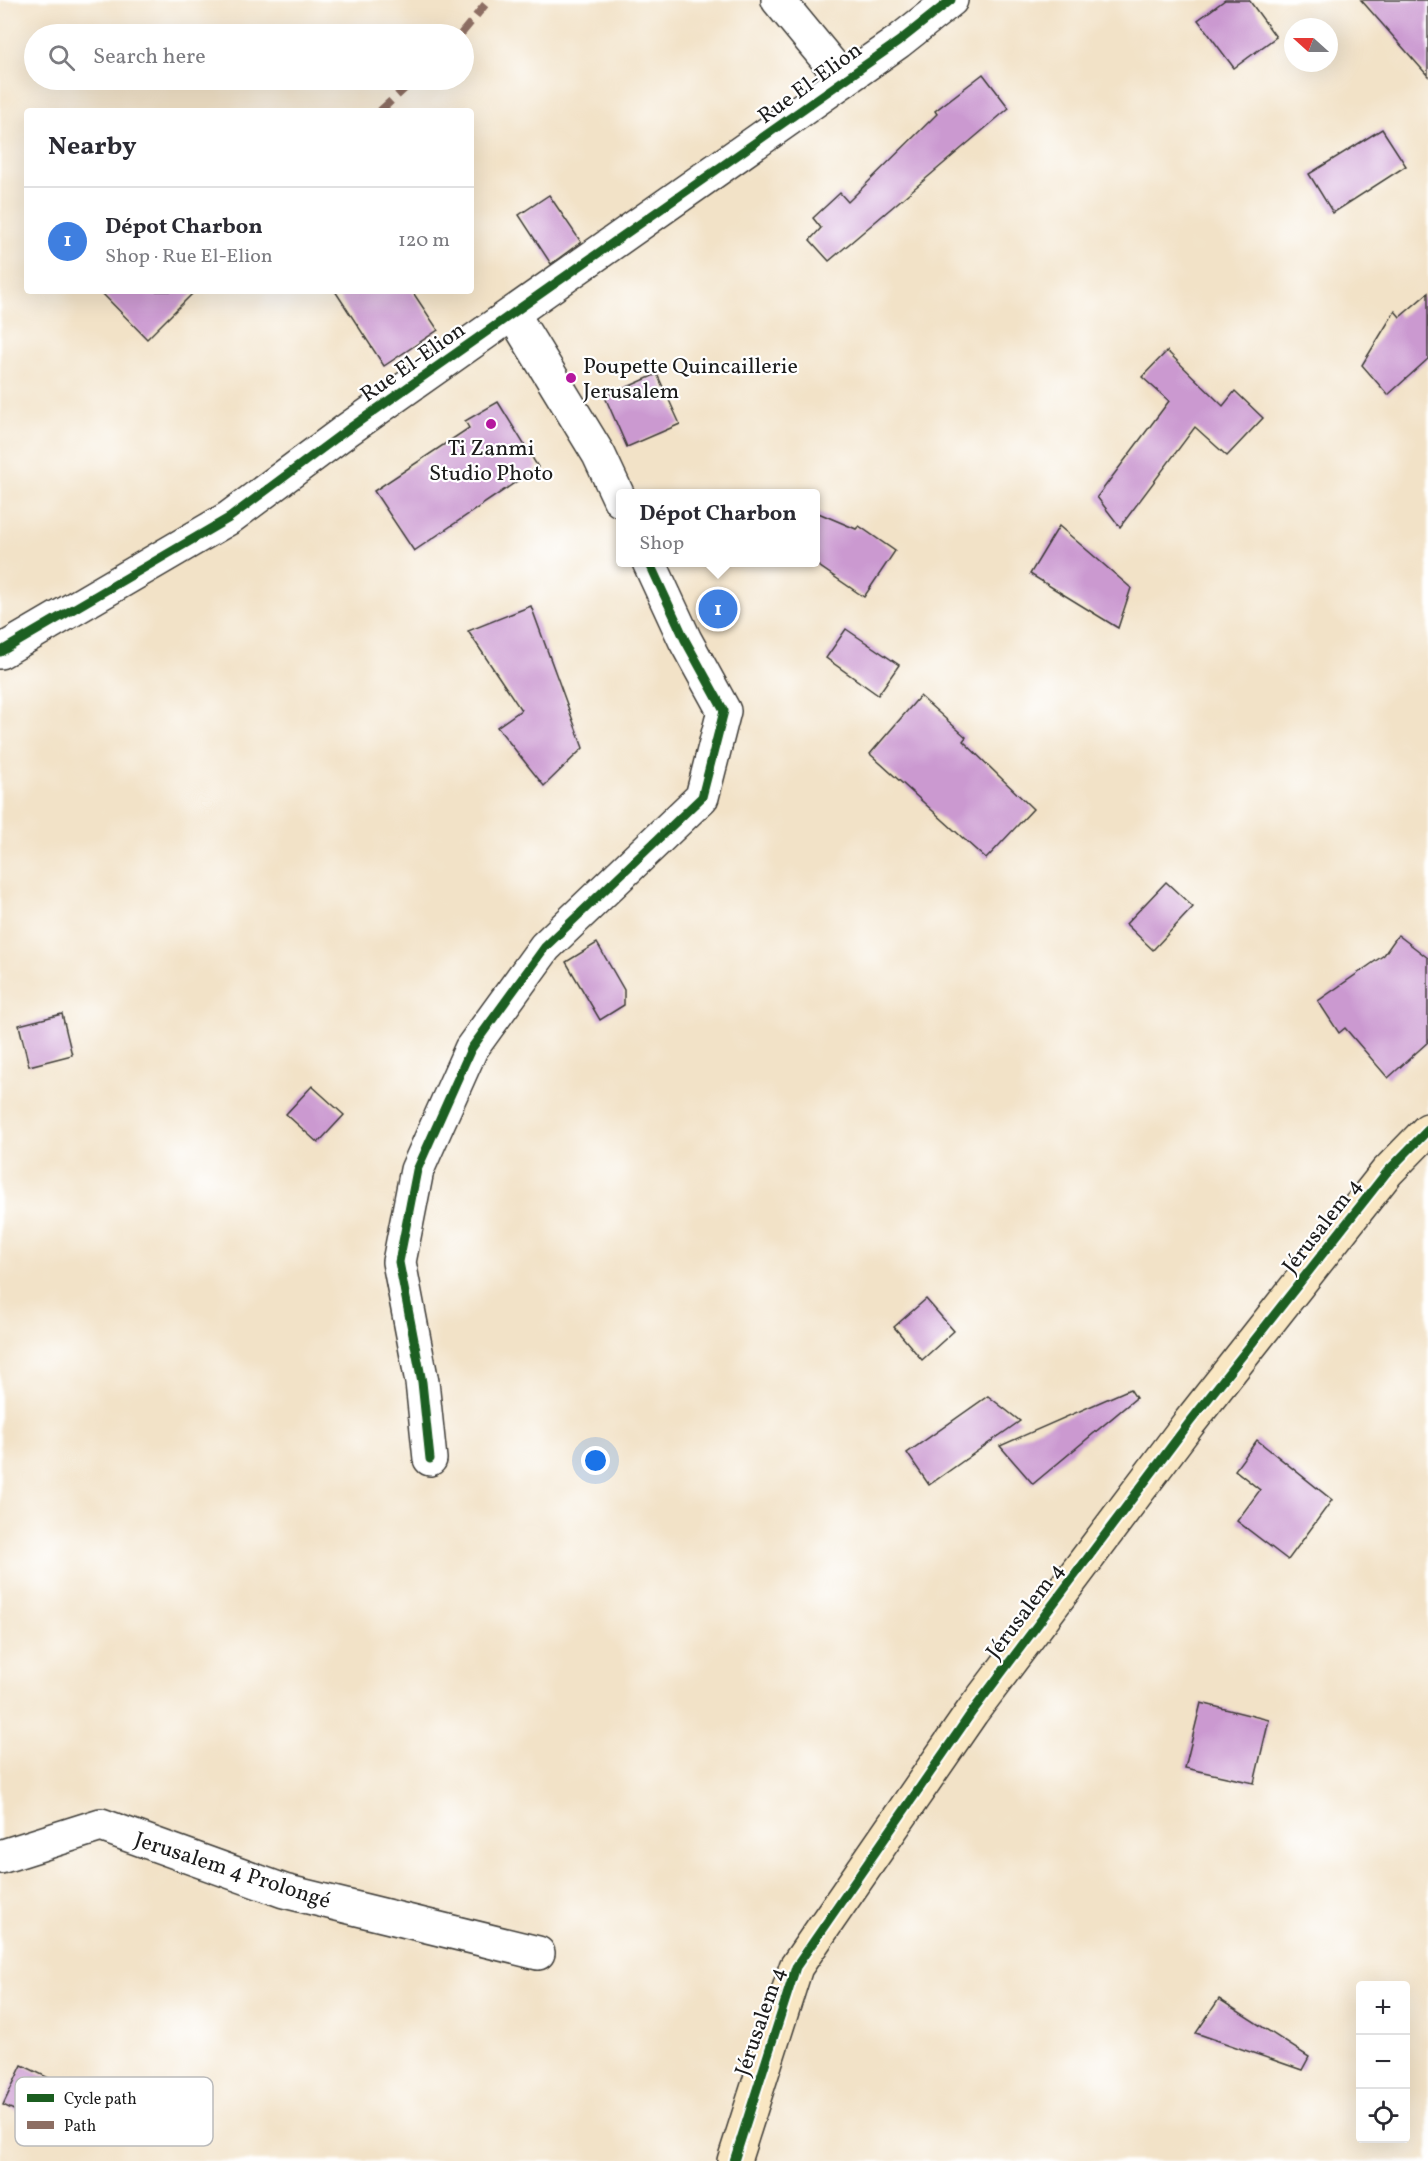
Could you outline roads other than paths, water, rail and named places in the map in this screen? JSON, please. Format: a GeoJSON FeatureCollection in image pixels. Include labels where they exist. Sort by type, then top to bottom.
{"type":"FeatureCollection","features":[{"type":"Feature","properties":{"kind":"street"},"geometry":{"type":"LineString","coordinates":[[778,0],[844,80]]}},
{"type":"Feature","properties":{"kind":"street","name":"Rue El-Elion"},"geometry":{"type":"LineString","coordinates":[[0,652],[229,518],[347,430],[844,80],[951,0]]}},
{"type":"Feature","properties":{"kind":"street"},"geometry":{"type":"LineString","coordinates":[[513,314],[599,455],[616,490]]}},
{"type":"Feature","properties":{"kind":"street"},"geometry":{"type":"LineString","coordinates":[[430,1459],[422,1382],[399,1262],[417,1170],[471,1049],[545,947],[702,797],[724,711],[685,640],[651,567]]}},
{"type":"Feature","properties":{"kind":"street","name":"Jérusalem 4"},"geometry":{"type":"LineString","coordinates":[[734,2161],[796,1967],[972,1712],[1189,1422],[1387,1172],[1428,1130]]}},
{"type":"Feature","properties":{"kind":"street","name":"Jerusalem 4 Prolongé"},"geometry":{"type":"LineString","coordinates":[[0,1857],[101,1826],[284,1891],[538,1953]]}},
{"type":"Feature","properties":{"kind":"place","name":"Poupette Quincaillerie Jerusalem"},"geometry":{"type":"Point","coordinates":[571,378]}},
{"type":"Feature","properties":{"kind":"place","name":"Ti Zanmi Studio Photo"},"geometry":{"type":"Point","coordinates":[491,424]}},
{"type":"Feature","properties":{"kind":"place","name":"Dépot Charbon"},"geometry":{"type":"Point","coordinates":[718,609]}}]}
